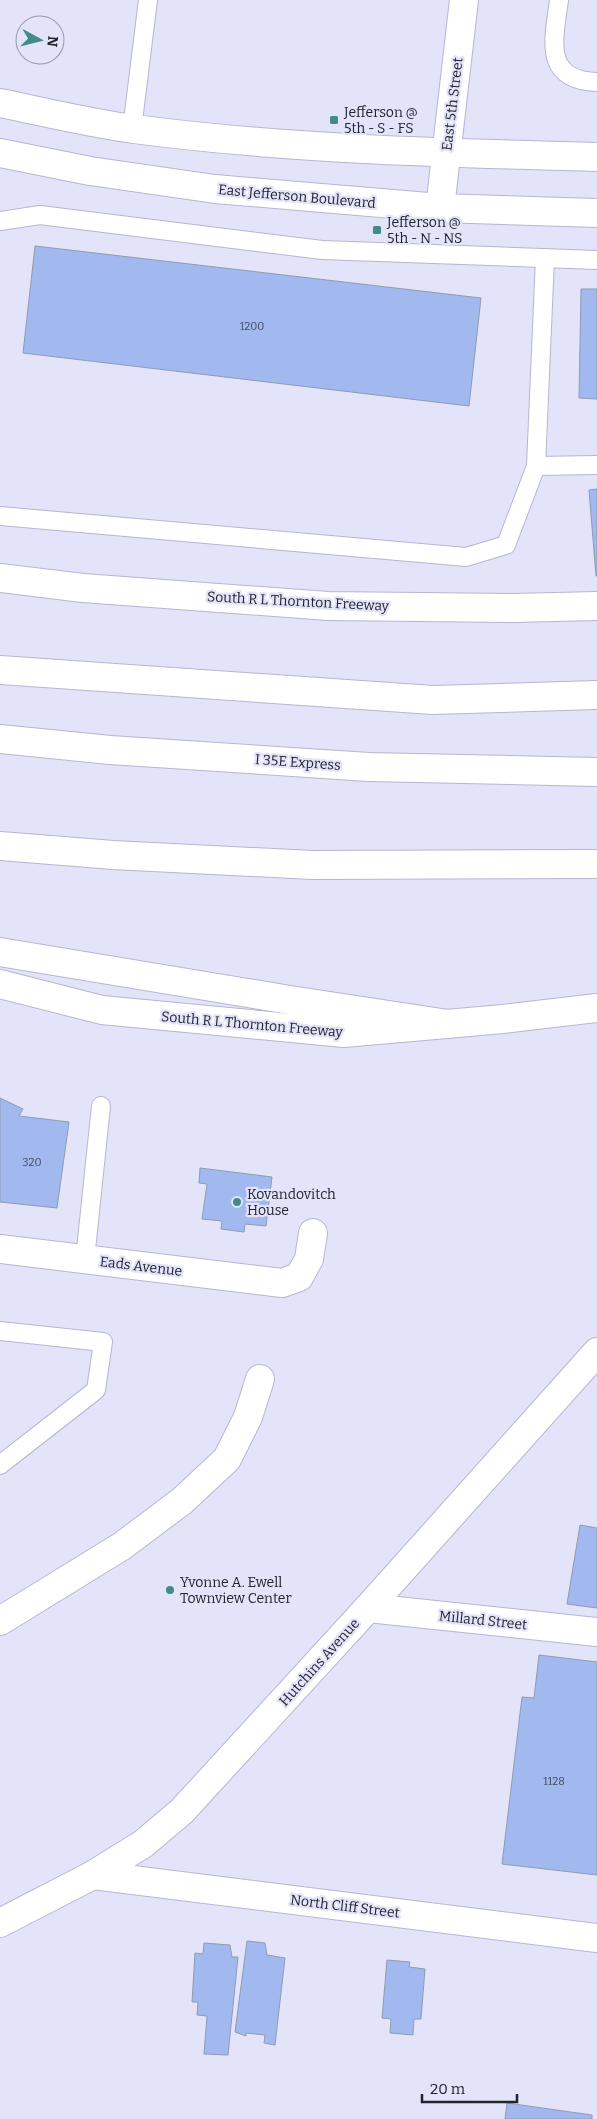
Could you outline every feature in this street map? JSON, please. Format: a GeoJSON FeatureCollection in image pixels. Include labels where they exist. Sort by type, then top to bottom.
{"type":"FeatureCollection","features":[{"type":"Feature","properties":{"kind":"main road","name":"East 5th Street"},"geometry":{"type":"LineString","coordinates":[[440,208],[464,0]]}},
{"type":"Feature","properties":{"kind":"main road"},"geometry":{"type":"LineString","coordinates":[[0,103],[132,129],[264,143],[446,153],[597,158]]}},
{"type":"Feature","properties":{"kind":"main road","name":"East Jefferson Boulevard"},"geometry":{"type":"LineString","coordinates":[[0,153],[90,171],[215,189],[440,208],[597,213]]}},
{"type":"Feature","properties":{"kind":"main road","name":"South R L Thornton Freeway"},"geometry":{"type":"LineString","coordinates":[[0,578],[83,588],[328,606],[513,608],[597,606]]}},
{"type":"Feature","properties":{"kind":"main road"},"geometry":{"type":"LineString","coordinates":[[0,670],[433,700],[597,696]]}},
{"type":"Feature","properties":{"kind":"main road","name":"I 35E Express"},"geometry":{"type":"LineString","coordinates":[[0,739],[110,750],[369,767],[597,772]]}},
{"type":"Feature","properties":{"kind":"main road"},"geometry":{"type":"LineString","coordinates":[[0,846],[113,855],[313,865],[597,864]]}},
{"type":"Feature","properties":{"kind":"main road"},"geometry":{"type":"LineString","coordinates":[[0,952],[448,1024]]}},
{"type":"Feature","properties":{"kind":"main road","name":"South R L Thornton Freeway"},"geometry":{"type":"LineString","coordinates":[[0,984],[102,1010],[344,1033],[503,1019],[597,1008]]}},
{"type":"Feature","properties":{"kind":"main road","name":"Eads Avenue"},"geometry":{"type":"LineString","coordinates":[[0,1249],[282,1283],[299,1277],[309,1259],[313,1233]]}},
{"type":"Feature","properties":{"kind":"main road","name":"Hutchins Avenue"},"geometry":{"type":"LineString","coordinates":[[0,1922],[93,1875],[143,1844],[182,1811],[368,1608],[597,1352]]}},
{"type":"Feature","properties":{"kind":"main road"},"geometry":{"type":"LineString","coordinates":[[0,1621],[122,1546],[182,1501],[226,1459],[248,1417],[260,1379]]}},
{"type":"Feature","properties":{"kind":"main road","name":"Millard Street"},"geometry":{"type":"LineString","coordinates":[[368,1608],[597,1632]]}},
{"type":"Feature","properties":{"kind":"main road","name":"North Cliff Street"},"geometry":{"type":"LineString","coordinates":[[93,1875],[597,1938]]}},
{"type":"Feature","properties":{"kind":"lane"},"geometry":{"type":"LineString","coordinates":[[132,129],[148,0]]}},
{"type":"Feature","properties":{"kind":"lane"},"geometry":{"type":"LineString","coordinates":[[559,0],[554,39],[556,62],[567,75],[597,82]]}},
{"type":"Feature","properties":{"kind":"lane"},"geometry":{"type":"LineString","coordinates":[[0,221],[40,215],[322,250],[597,260]]}},
{"type":"Feature","properties":{"kind":"lane"},"geometry":{"type":"LineString","coordinates":[[0,516],[466,557],[506,545],[536,466],[545,258]]}},
{"type":"Feature","properties":{"kind":"lane"},"geometry":{"type":"LineString","coordinates":[[536,466],[597,465]]}},
{"type":"Feature","properties":{"kind":"lane"},"geometry":{"type":"LineString","coordinates":[[85,1259],[100,1106]]}},
{"type":"Feature","properties":{"kind":"lane"},"geometry":{"type":"LineString","coordinates":[[0,1331],[103,1342],[96,1390],[0,1465]]}},
{"type":"Feature","properties":{"kind":"building"},"geometry":{"type":"Polygon","coordinates":[[[35,246],[481,298],[469,406],[23,353],[35,246]]]}},
{"type":"Feature","properties":{"kind":"building"},"geometry":{"type":"Polygon","coordinates":[[[581,289],[597,289],[597,399],[579,398],[581,289]]]}},
{"type":"Feature","properties":{"kind":"building"},"geometry":{"type":"Polygon","coordinates":[[[597,489],[597,576],[596,576],[589,490],[597,489]]]}},
{"type":"Feature","properties":{"kind":"building"},"geometry":{"type":"Polygon","coordinates":[[[0,1098],[23,1109],[19,1116],[69,1122],[57,1208],[0,1202],[0,1098]]]}},
{"type":"Feature","properties":{"kind":"building","name":"Kovandovitch House"},"geometry":{"type":"Polygon","coordinates":[[[200,1168],[272,1177],[266,1226],[245,1224],[244,1232],[221,1229],[222,1221],[202,1219],[207,1184],[199,1183],[200,1168]]]}},
{"type":"Feature","properties":{"kind":"building"},"geometry":{"type":"Polygon","coordinates":[[[580,1525],[597,1528],[597,1608],[567,1604],[580,1525]]]}},
{"type":"Feature","properties":{"kind":"building"},"geometry":{"type":"Polygon","coordinates":[[[539,1655],[597,1662],[597,1875],[502,1864],[522,1697],[534,1698],[539,1655]]]}},
{"type":"Feature","properties":{"kind":"building"},"geometry":{"type":"Polygon","coordinates":[[[247,1941],[265,1943],[267,1955],[285,1958],[275,2045],[264,2043],[265,2035],[246,2033],[246,2036],[235,2032],[247,1941]]]}},
{"type":"Feature","properties":{"kind":"building"},"geometry":{"type":"Polygon","coordinates":[[[204,1943],[230,1945],[232,1957],[238,1957],[228,2055],[204,2054],[207,2016],[197,2015],[198,2002],[192,2002],[195,1953],[203,1954],[204,1943]]]}},
{"type":"Feature","properties":{"kind":"building"},"geometry":{"type":"Polygon","coordinates":[[[387,1960],[410,1962],[409,1967],[425,1969],[421,2019],[414,2019],[413,2035],[390,2033],[391,2019],[382,2018],[387,1960]]]}},
{"type":"Feature","properties":{"kind":"building"},"geometry":{"type":"Polygon","coordinates":[[[507,2103],[592,2115],[592,2119],[505,2119],[507,2103]]]}},
{"type":"Feature","properties":{"kind":"place","name":"Jefferson @ 5th - S - FS"},"geometry":{"type":"Point","coordinates":[334,120]}},
{"type":"Feature","properties":{"kind":"place","name":"Jefferson @ 5th - N - NS"},"geometry":{"type":"Point","coordinates":[377,230]}},
{"type":"Feature","properties":{"kind":"place","name":"Kovandovitch House"},"geometry":{"type":"Point","coordinates":[237,1202]}},
{"type":"Feature","properties":{"kind":"place","name":"Yvonne A. Ewell Townview Center"},"geometry":{"type":"Point","coordinates":[170,1590]}}]}
